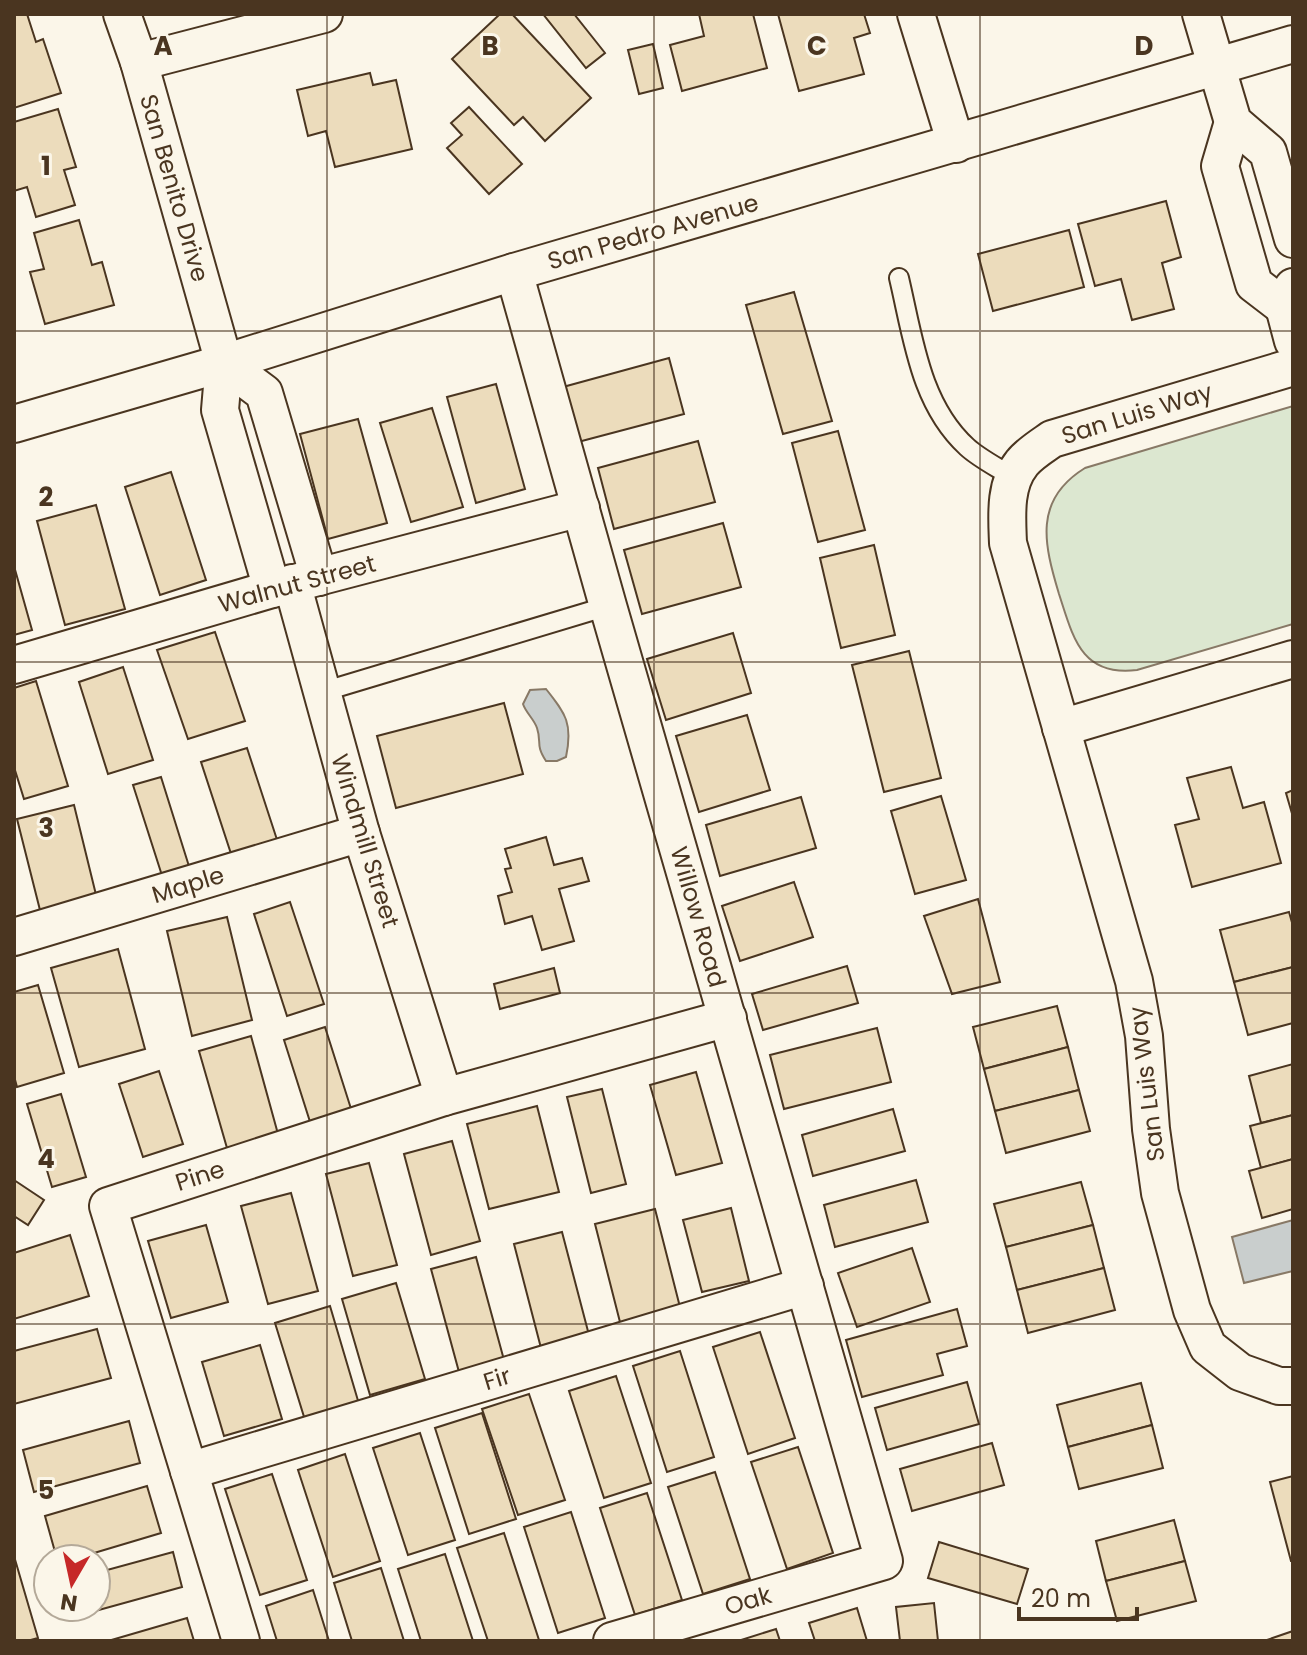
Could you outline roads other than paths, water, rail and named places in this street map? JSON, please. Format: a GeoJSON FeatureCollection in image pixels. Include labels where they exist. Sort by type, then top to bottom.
{"type":"FeatureCollection","features":[{"type":"Feature","properties":{"kind":"street","name":"San Benito Drive"},"geometry":{"type":"LineString","coordinates":[[122,14],[139,62],[224,363]]}},
{"type":"Feature","properties":{"kind":"street"},"geometry":{"type":"LineString","coordinates":[[139,62],[324,14]]}},
{"type":"Feature","properties":{"kind":"street"},"geometry":{"type":"LineString","coordinates":[[916,14],[956,144]]}},
{"type":"Feature","properties":{"kind":"street"},"geometry":{"type":"LineString","coordinates":[[1201,14],[1233,122],[1268,152],[1293,239]]}},
{"type":"Feature","properties":{"kind":"street","name":"San Pedro Avenue"},"geometry":{"type":"LineString","coordinates":[[14,424],[224,363],[514,272],[1293,44]]}},
{"type":"Feature","properties":{"kind":"street"},"geometry":{"type":"LineString","coordinates":[[1233,122],[1220,166],[1254,284],[1288,297],[1293,341]]}},
{"type":"Feature","properties":{"kind":"street","name":"Willow Road"},"geometry":{"type":"LineString","coordinates":[[514,272],[884,1561]]}},
{"type":"Feature","properties":{"kind":"street","name":"Windmill Street"},"geometry":{"type":"LineString","coordinates":[[224,363],[220,410],[294,583]]}},
{"type":"Feature","properties":{"kind":"street","name":"Windmill Street"},"geometry":{"type":"LineString","coordinates":[[224,363],[264,393],[294,583],[361,833],[444,1097]]}},
{"type":"Feature","properties":{"kind":"street","name":"San Luis Way"},"geometry":{"type":"LineString","coordinates":[[1293,367],[1052,439],[1022,462],[1006,508],[1008,543],[1134,981],[1144,1036],[1151,1129],[1160,1193],[1192,1310],[1208,1347],[1240,1372],[1279,1386],[1293,1386]]}},
{"type":"Feature","properties":{"kind":"street","name":"Walnut Street"},"geometry":{"type":"LineString","coordinates":[[14,665],[294,583],[581,508]]}},
{"type":"Feature","properties":{"kind":"street"},"geometry":{"type":"LineString","coordinates":[[1061,728],[1293,659]]}},
{"type":"Feature","properties":{"kind":"street","name":"Maple"},"geometry":{"type":"LineString","coordinates":[[14,937],[361,833]]}},
{"type":"Feature","properties":{"kind":"street","name":"Pine"},"geometry":{"type":"LineString","coordinates":[[241,1641],[108,1206],[444,1097],[728,1018]]}},
{"type":"Feature","properties":{"kind":"street","name":"Fir"},"geometry":{"type":"LineString","coordinates":[[189,1471],[805,1286]]}},
{"type":"Feature","properties":{"kind":"street","name":"Oak"},"geometry":{"type":"LineString","coordinates":[[612,1641],[884,1561]]}},
{"type":"Feature","properties":{"kind":"lane"},"geometry":{"type":"LineString","coordinates":[[899,278],[926,386],[939,414],[967,448],[1014,478]]}},
{"type":"Feature","properties":{"kind":"lane"},"geometry":{"type":"LineString","coordinates":[[322,692],[608,606]]}}]}
